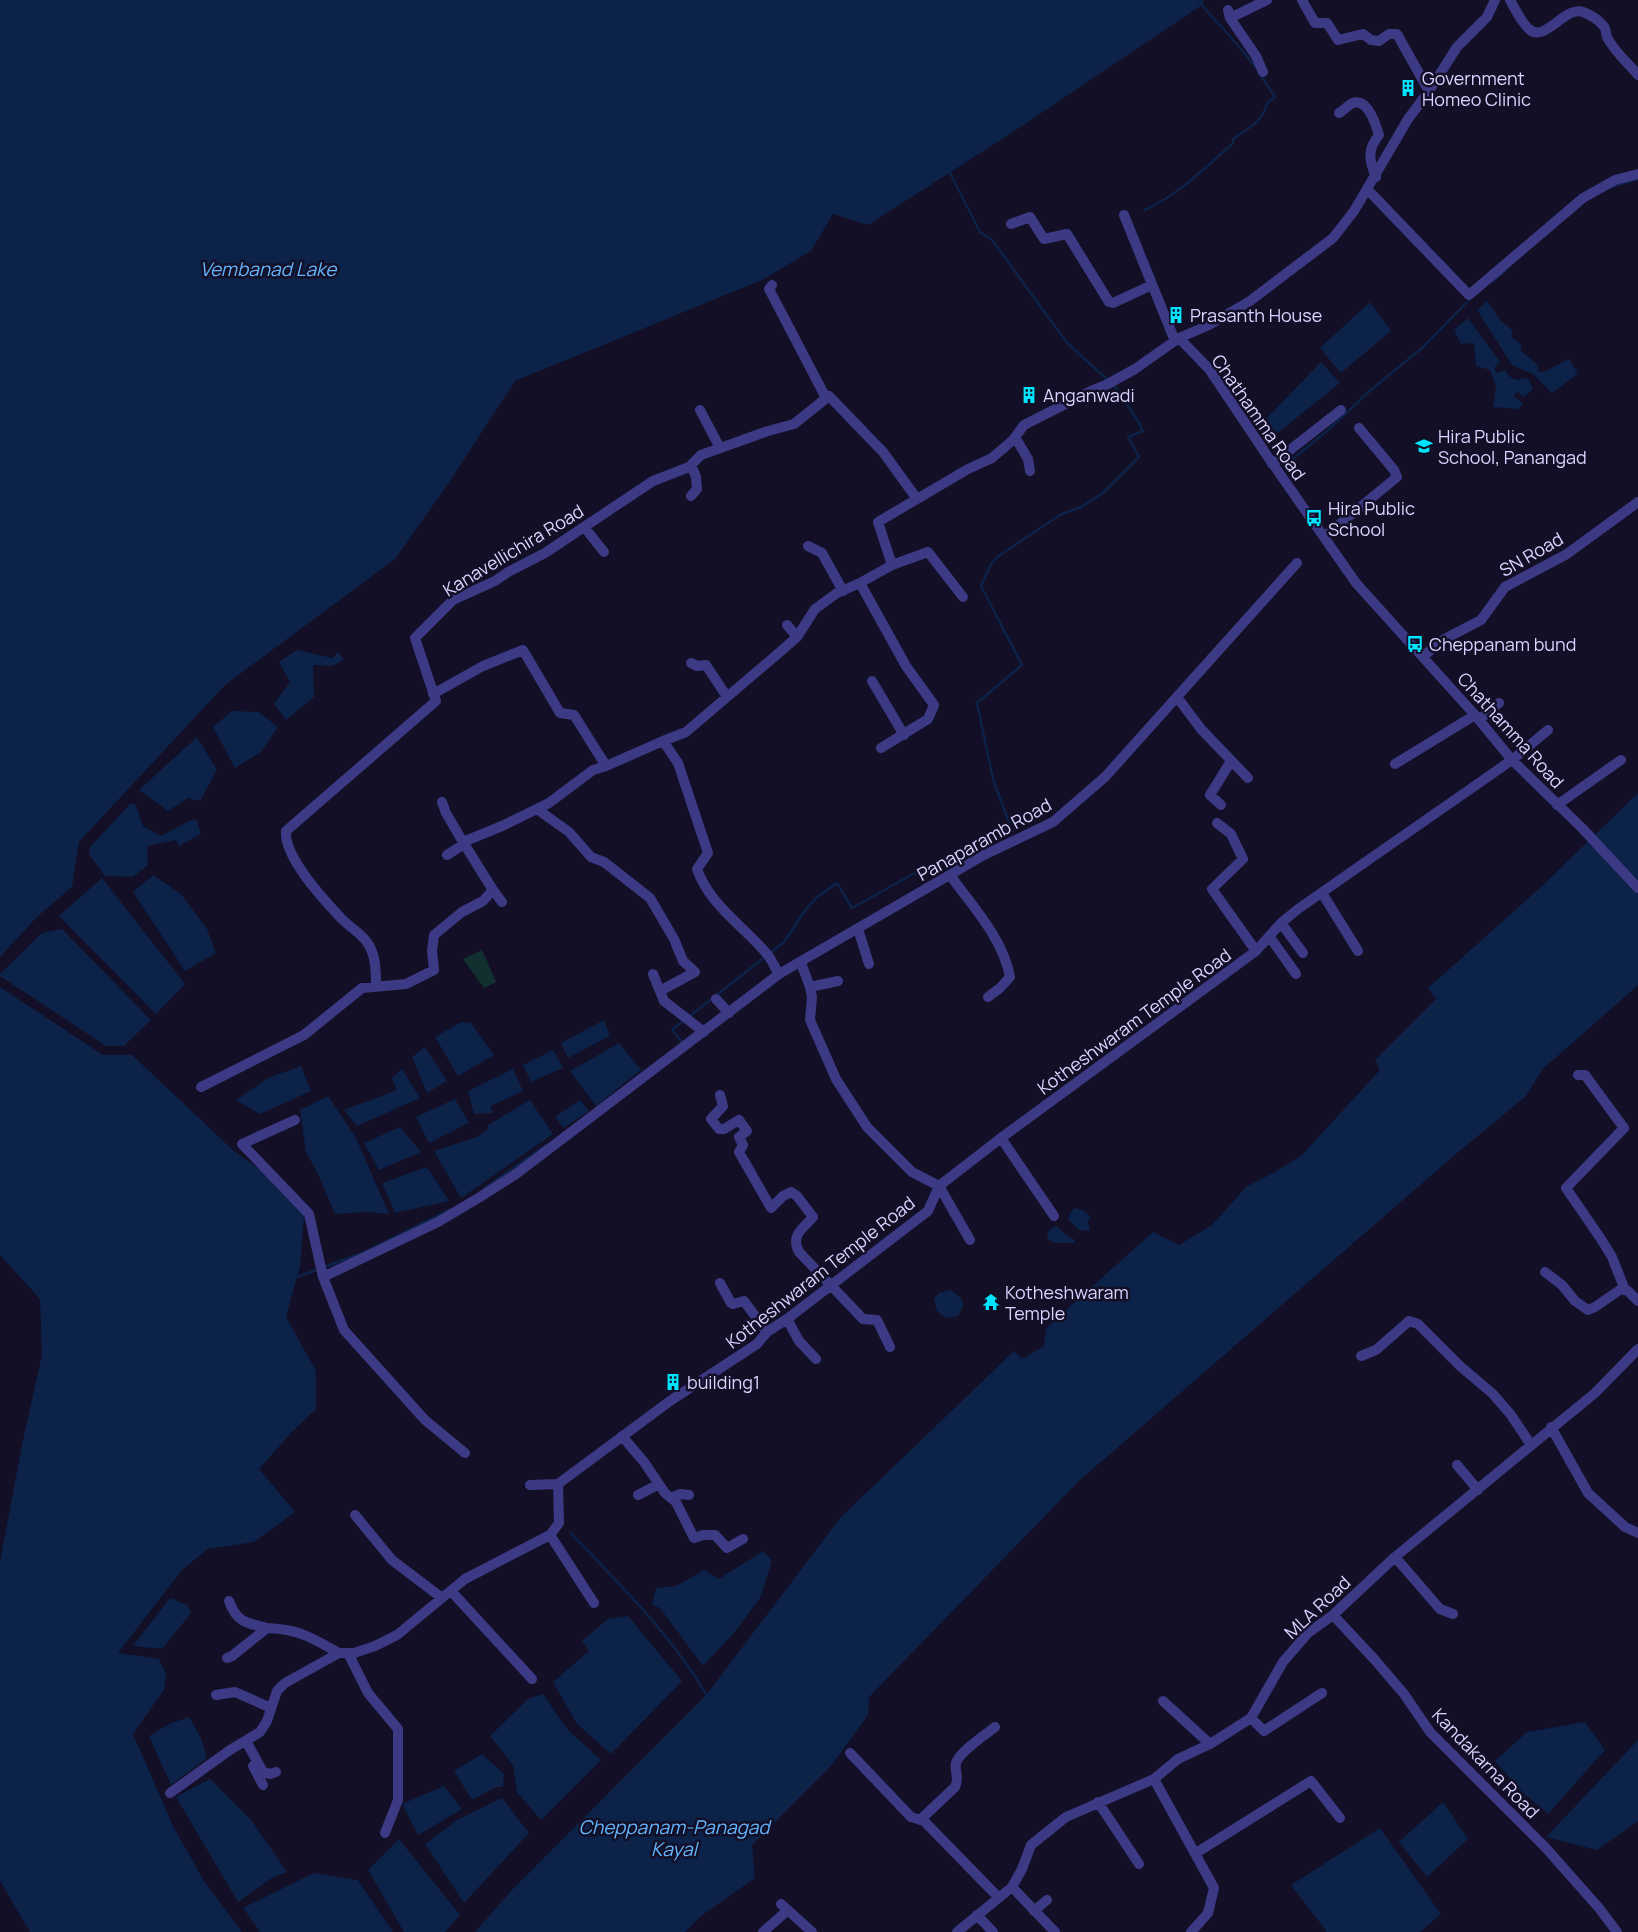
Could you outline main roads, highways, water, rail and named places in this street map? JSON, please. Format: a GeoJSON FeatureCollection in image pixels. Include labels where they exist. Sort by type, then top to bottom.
{"type":"FeatureCollection","features":[{"type":"Feature","properties":{"kind":"water","name":"Vembanad Lake"},"geometry":{"type":"Polygon","coordinates":[[[0,0],[1204,0],[1202,5],[1013,132],[868,225],[833,214],[811,251],[762,280],[515,381],[446,487],[395,559],[225,685],[79,842],[72,887],[37,917],[0,957],[0,0]]]}},
{"type":"Feature","properties":{"kind":"water"},"geometry":{"type":"Polygon","coordinates":[[[1487,301],[1501,321],[1513,331],[1511,337],[1522,345],[1520,350],[1537,364],[1538,371],[1544,372],[1569,359],[1578,374],[1552,393],[1533,374],[1512,365],[1477,310],[1487,301]]]}},
{"type":"Feature","properties":{"kind":"water"},"geometry":{"type":"Polygon","coordinates":[[[1370,302],[1391,331],[1341,373],[1320,348],[1370,302]]]}},
{"type":"Feature","properties":{"kind":"water"},"geometry":{"type":"Polygon","coordinates":[[[1468,318],[1500,362],[1494,368],[1497,373],[1505,370],[1510,377],[1517,380],[1528,378],[1533,390],[1523,397],[1517,391],[1514,397],[1523,403],[1519,409],[1493,407],[1496,386],[1490,370],[1476,366],[1474,343],[1461,344],[1454,330],[1468,318]]]}},
{"type":"Feature","properties":{"kind":"water"},"geometry":{"type":"Polygon","coordinates":[[[1321,362],[1340,383],[1279,432],[1266,438],[1259,426],[1321,362]]]}},
{"type":"Feature","properties":{"kind":"water"},"geometry":{"type":"Polygon","coordinates":[[[297,650],[332,658],[338,652],[344,660],[332,666],[313,665],[314,697],[286,720],[274,704],[290,682],[279,662],[297,650]]]}},
{"type":"Feature","properties":{"kind":"water"},"geometry":{"type":"Polygon","coordinates":[[[232,711],[259,712],[278,727],[261,752],[235,768],[213,727],[232,711]]]}},
{"type":"Feature","properties":{"kind":"water"},"geometry":{"type":"Polygon","coordinates":[[[197,737],[217,770],[200,801],[188,798],[168,811],[139,790],[197,737]]]}},
{"type":"Feature","properties":{"kind":"water","name":"Cheppanam-Panagad Kayal"},"geometry":{"type":"Polygon","coordinates":[[[1638,793],[1638,985],[1543,1069],[1525,1097],[1456,1154],[1079,1481],[869,1697],[868,1715],[831,1766],[752,1845],[755,1878],[701,1916],[685,1932],[475,1932],[511,1891],[707,1694],[840,1518],[1014,1351],[1022,1359],[1044,1346],[1046,1328],[1153,1232],[1179,1245],[1212,1225],[1246,1187],[1301,1156],[1380,1070],[1375,1060],[1436,999],[1428,988],[1541,887],[1638,793]]]}},
{"type":"Feature","properties":{"kind":"water"},"geometry":{"type":"Polygon","coordinates":[[[130,804],[135,804],[143,826],[161,836],[193,819],[197,821],[201,834],[179,846],[176,840],[147,846],[148,865],[133,877],[105,876],[89,854],[90,847],[130,804]]]}},
{"type":"Feature","properties":{"kind":"water"},"geometry":{"type":"Polygon","coordinates":[[[153,875],[181,894],[207,929],[216,953],[185,971],[133,892],[153,875]]]}},
{"type":"Feature","properties":{"kind":"water"},"geometry":{"type":"Polygon","coordinates":[[[102,878],[185,984],[156,1014],[59,916],[102,878]]]}},
{"type":"Feature","properties":{"kind":"water"},"geometry":{"type":"Polygon","coordinates":[[[62,929],[151,1020],[124,1046],[106,1046],[0,976],[42,933],[62,929]]]}},
{"type":"Feature","properties":{"kind":"water"},"geometry":{"type":"Polygon","coordinates":[[[0,987],[103,1055],[132,1055],[233,1150],[270,1177],[304,1215],[300,1266],[286,1317],[316,1371],[316,1409],[292,1432],[259,1469],[295,1512],[254,1542],[208,1549],[182,1570],[118,1653],[159,1659],[166,1674],[164,1690],[133,1734],[173,1826],[204,1881],[242,1932],[30,1932],[0,1881],[0,1561],[23,1440],[42,1355],[40,1299],[0,1255],[0,987]]]}},
{"type":"Feature","properties":{"kind":"water"},"geometry":{"type":"Polygon","coordinates":[[[604,1020],[610,1036],[568,1058],[561,1043],[604,1020]]]}},
{"type":"Feature","properties":{"kind":"water"},"geometry":{"type":"Polygon","coordinates":[[[461,1022],[471,1023],[494,1055],[458,1076],[435,1037],[461,1022]]]}},
{"type":"Feature","properties":{"kind":"water"},"geometry":{"type":"Polygon","coordinates":[[[619,1043],[641,1070],[596,1106],[570,1071],[619,1043]]]}},
{"type":"Feature","properties":{"kind":"water"},"geometry":{"type":"Polygon","coordinates":[[[425,1047],[447,1081],[427,1093],[412,1057],[425,1047]]]}},
{"type":"Feature","properties":{"kind":"water"},"geometry":{"type":"Polygon","coordinates":[[[553,1050],[563,1068],[531,1082],[523,1065],[553,1050]]]}},
{"type":"Feature","properties":{"kind":"water"},"geometry":{"type":"Polygon","coordinates":[[[301,1066],[311,1091],[260,1114],[236,1100],[268,1078],[301,1066]]]}},
{"type":"Feature","properties":{"kind":"water"},"geometry":{"type":"Polygon","coordinates":[[[402,1069],[420,1098],[357,1126],[344,1110],[397,1090],[392,1078],[402,1069]]]}},
{"type":"Feature","properties":{"kind":"water"},"geometry":{"type":"Polygon","coordinates":[[[513,1069],[523,1091],[491,1106],[492,1113],[474,1114],[468,1091],[513,1069]]]}},
{"type":"Feature","properties":{"kind":"water"},"geometry":{"type":"Polygon","coordinates":[[[328,1096],[356,1138],[389,1214],[367,1212],[335,1214],[318,1174],[306,1152],[300,1110],[328,1096]]]}},
{"type":"Feature","properties":{"kind":"water"},"geometry":{"type":"Polygon","coordinates":[[[455,1099],[469,1123],[429,1143],[416,1117],[455,1099]]]}},
{"type":"Feature","properties":{"kind":"water"},"geometry":{"type":"Polygon","coordinates":[[[530,1100],[553,1134],[461,1198],[434,1151],[477,1137],[488,1129],[488,1125],[530,1100]]]}},
{"type":"Feature","properties":{"kind":"water"},"geometry":{"type":"Polygon","coordinates":[[[580,1100],[589,1111],[564,1128],[555,1117],[580,1100]]]}},
{"type":"Feature","properties":{"kind":"water"},"geometry":{"type":"Polygon","coordinates":[[[400,1127],[421,1152],[379,1170],[364,1143],[400,1127]]]}},
{"type":"Feature","properties":{"kind":"water"},"geometry":{"type":"Polygon","coordinates":[[[427,1167],[449,1201],[395,1213],[382,1183],[427,1167]]]}},
{"type":"Feature","properties":{"kind":"water"},"geometry":{"type":"Polygon","coordinates":[[[1075,1208],[1089,1215],[1087,1224],[1090,1231],[1079,1230],[1068,1219],[1075,1208]]]}},
{"type":"Feature","properties":{"kind":"water"},"geometry":{"type":"Polygon","coordinates":[[[1057,1226],[1075,1240],[1075,1243],[1054,1243],[1048,1239],[1047,1233],[1057,1226]]]}},
{"type":"Feature","properties":{"kind":"water"},"geometry":{"type":"Polygon","coordinates":[[[951,1290],[962,1299],[963,1306],[958,1316],[946,1318],[937,1311],[934,1299],[939,1293],[951,1290]]]}},
{"type":"Feature","properties":{"kind":"water"},"geometry":{"type":"Polygon","coordinates":[[[763,1551],[772,1561],[760,1598],[734,1633],[703,1666],[660,1608],[652,1605],[656,1588],[676,1586],[704,1570],[719,1579],[763,1551]]]}},
{"type":"Feature","properties":{"kind":"water"},"geometry":{"type":"Polygon","coordinates":[[[170,1598],[187,1605],[191,1613],[162,1649],[133,1646],[170,1598]]]}},
{"type":"Feature","properties":{"kind":"water"},"geometry":{"type":"Polygon","coordinates":[[[628,1616],[682,1681],[611,1754],[577,1724],[553,1682],[589,1651],[582,1641],[608,1619],[628,1616]]]}},
{"type":"Feature","properties":{"kind":"water"},"geometry":{"type":"Polygon","coordinates":[[[543,1694],[567,1729],[601,1760],[541,1820],[517,1792],[513,1765],[490,1736],[528,1699],[543,1694]]]}},
{"type":"Feature","properties":{"kind":"water"},"geometry":{"type":"Polygon","coordinates":[[[189,1717],[201,1738],[207,1758],[171,1785],[149,1736],[169,1724],[189,1717]]]}},
{"type":"Feature","properties":{"kind":"water"},"geometry":{"type":"Polygon","coordinates":[[[1585,1722],[1605,1750],[1548,1814],[1522,1792],[1495,1761],[1527,1732],[1585,1722]]]}},
{"type":"Feature","properties":{"kind":"water"},"geometry":{"type":"Polygon","coordinates":[[[1638,1740],[1638,1821],[1597,1850],[1546,1837],[1638,1740]]]}},
{"type":"Feature","properties":{"kind":"water"},"geometry":{"type":"Polygon","coordinates":[[[482,1754],[504,1774],[503,1787],[496,1787],[472,1800],[454,1771],[482,1754]]]}},
{"type":"Feature","properties":{"kind":"water"},"geometry":{"type":"Polygon","coordinates":[[[210,1779],[251,1820],[287,1872],[272,1878],[238,1902],[176,1797],[210,1779]]]}},
{"type":"Feature","properties":{"kind":"water"},"geometry":{"type":"Polygon","coordinates":[[[444,1786],[462,1809],[418,1835],[402,1804],[444,1786]]]}},
{"type":"Feature","properties":{"kind":"water"},"geometry":{"type":"Polygon","coordinates":[[[502,1798],[529,1833],[464,1903],[425,1844],[457,1820],[502,1798]]]}},
{"type":"Feature","properties":{"kind":"water"},"geometry":{"type":"Polygon","coordinates":[[[1443,1802],[1468,1839],[1427,1877],[1399,1842],[1443,1802]]]}},
{"type":"Feature","properties":{"kind":"water"},"geometry":{"type":"Polygon","coordinates":[[[1380,1828],[1441,1914],[1420,1932],[1327,1932],[1291,1885],[1380,1828]]]}},
{"type":"Feature","properties":{"kind":"water"},"geometry":{"type":"Polygon","coordinates":[[[399,1839],[460,1915],[445,1932],[404,1932],[368,1870],[399,1839]]]}},
{"type":"Feature","properties":{"kind":"water"},"geometry":{"type":"Polygon","coordinates":[[[314,1873],[358,1880],[393,1932],[260,1932],[243,1908],[314,1873]]]}},
{"type":"Feature","properties":{"kind":"waterway"},"geometry":{"type":"LineString","coordinates":[[1200,3],[1257,69]]}},
{"type":"Feature","properties":{"kind":"waterway"},"geometry":{"type":"LineString","coordinates":[[1145,210],[1169,197],[1191,180],[1233,143],[1233,139],[1258,120],[1265,110],[1267,103],[1275,97],[1261,76]]}},
{"type":"Feature","properties":{"kind":"waterway"},"geometry":{"type":"LineString","coordinates":[[948,169],[980,232],[992,240],[1068,344],[1108,380]]}},
{"type":"Feature","properties":{"kind":"waterway"},"geometry":{"type":"LineString","coordinates":[[1611,187],[1638,179]]}},
{"type":"Feature","properties":{"kind":"waterway"},"geometry":{"type":"LineString","coordinates":[[1492,282],[1505,271]]}},
{"type":"Feature","properties":{"kind":"waterway"},"geometry":{"type":"LineString","coordinates":[[1289,462],[1327,431],[1373,388],[1422,348],[1470,299]]}},
{"type":"Feature","properties":{"kind":"waterway"},"geometry":{"type":"LineString","coordinates":[[770,953],[784,942],[816,898],[837,883],[852,908],[915,873],[938,865],[978,842],[1011,828],[993,779],[977,703],[1022,665],[981,586],[991,564],[997,557],[1060,515],[1083,506],[1104,492],[1139,457],[1128,437],[1143,431],[1115,387]]}},
{"type":"Feature","properties":{"kind":"waterway"},"geometry":{"type":"LineString","coordinates":[[690,1016],[766,956]]}},
{"type":"Feature","properties":{"kind":"waterway"},"geometry":{"type":"LineString","coordinates":[[683,1021],[672,1030],[683,1043]]}},
{"type":"Feature","properties":{"kind":"waterway"},"geometry":{"type":"LineString","coordinates":[[485,1188],[546,1145]]}},
{"type":"Feature","properties":{"kind":"waterway"},"geometry":{"type":"LineString","coordinates":[[324,1267],[362,1253],[451,1209]]}},
{"type":"Feature","properties":{"kind":"waterway"},"geometry":{"type":"LineString","coordinates":[[297,1277],[319,1269]]}},
{"type":"Feature","properties":{"kind":"waterway"},"geometry":{"type":"LineString","coordinates":[[571,1533],[661,1631],[678,1652],[707,1696]]}},
{"type":"Feature","properties":{"kind":"place","name":"Government Homeo Clinic"},"geometry":{"type":"Point","coordinates":[1408,88]}},
{"type":"Feature","properties":{"kind":"place","name":"Prasanth House"},"geometry":{"type":"Point","coordinates":[1176,315]}},
{"type":"Feature","properties":{"kind":"place","name":"Anganwadi"},"geometry":{"type":"Point","coordinates":[1029,395]}},
{"type":"Feature","properties":{"kind":"place","name":"Hira Public School, Panangad"},"geometry":{"type":"Point","coordinates":[1424,446]}},
{"type":"Feature","properties":{"kind":"place","name":"Hira Public School"},"geometry":{"type":"Point","coordinates":[1314,518]}},
{"type":"Feature","properties":{"kind":"place","name":"Cheppanam bund"},"geometry":{"type":"Point","coordinates":[1415,644]}},
{"type":"Feature","properties":{"kind":"place","name":"Kotheshwaram Temple"},"geometry":{"type":"Point","coordinates":[991,1302]}},
{"type":"Feature","properties":{"kind":"place","name":"building1"},"geometry":{"type":"Point","coordinates":[673,1382]}}]}
